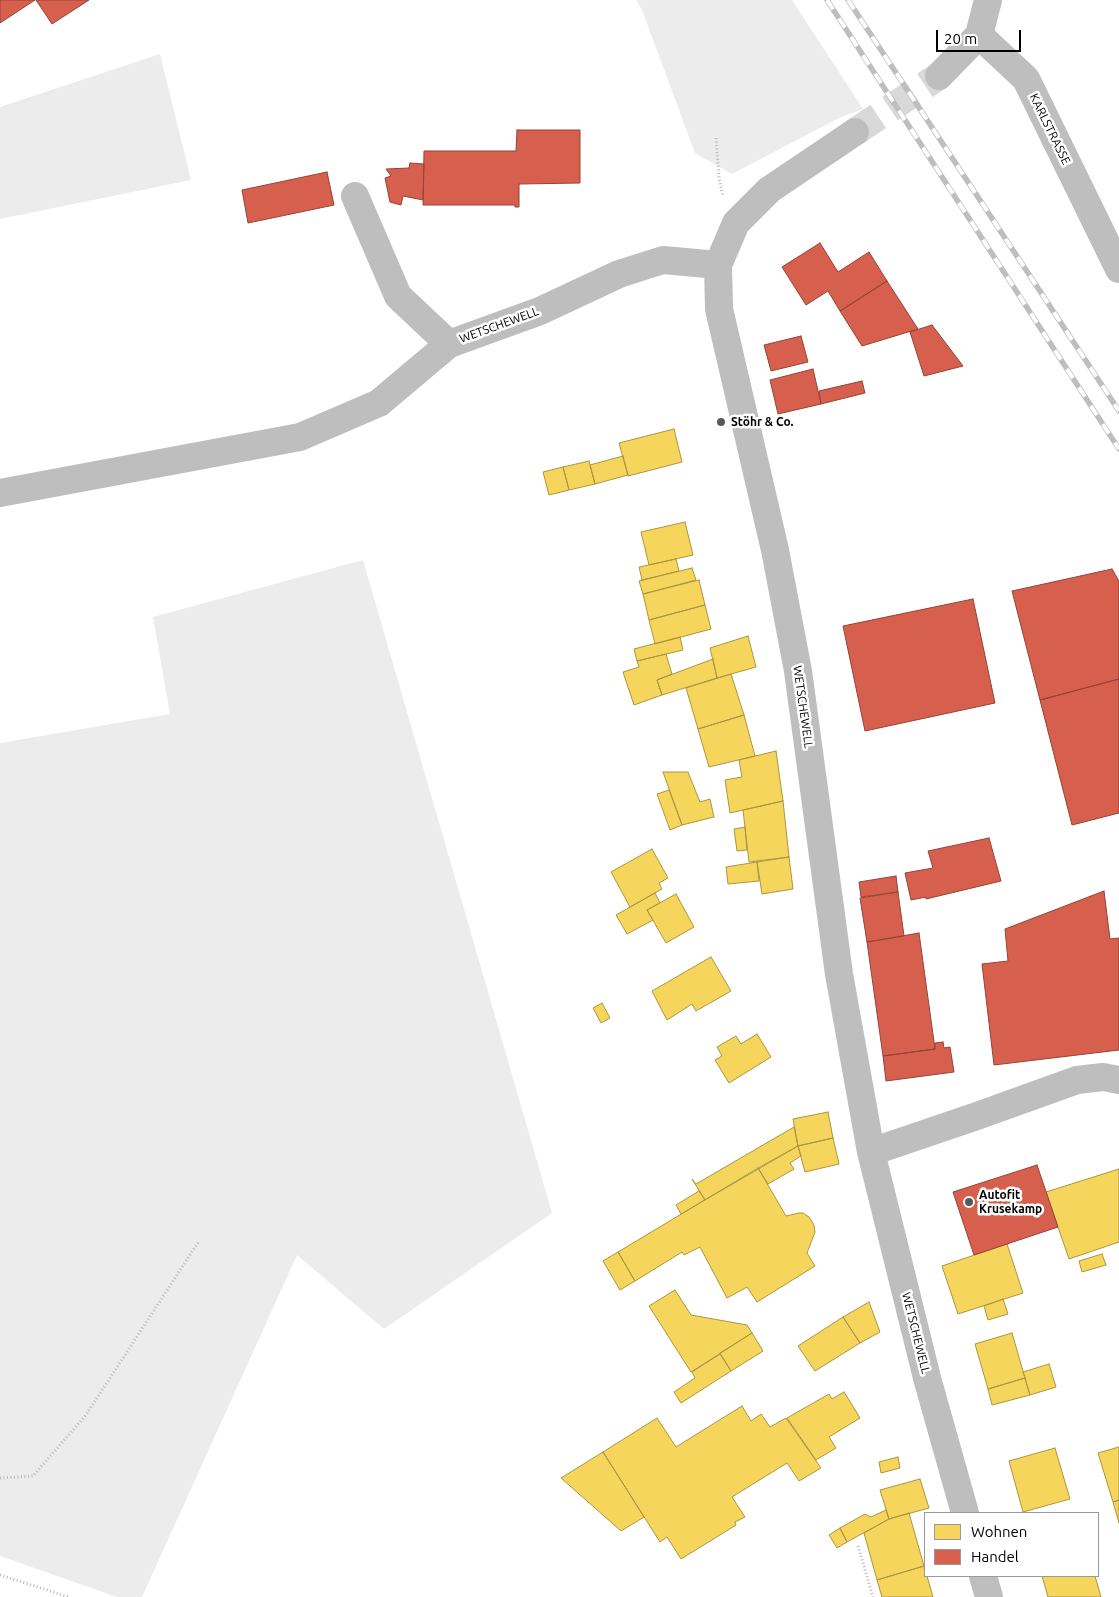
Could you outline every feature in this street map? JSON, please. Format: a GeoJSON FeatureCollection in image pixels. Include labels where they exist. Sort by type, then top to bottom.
{"type":"FeatureCollection","features":[{"type":"Feature","properties":{"kind":"street"},"geometry":{"type":"LineString","coordinates":[[939,76],[979,34],[988,0]]}},
{"type":"Feature","properties":{"kind":"street","name":"KARLSTRASSE"},"geometry":{"type":"LineString","coordinates":[[979,34],[1026,78],[1119,269]]}},
{"type":"Feature","properties":{"kind":"street","name":"WETSCHEWELL"},"geometry":{"type":"LineString","coordinates":[[855,132],[770,190],[736,223],[718,265],[719,309],[774,550],[798,671],[840,974],[871,1152],[927,1378],[965,1512]]}},
{"type":"Feature","properties":{"kind":"street","name":"WETSCHEWELL"},"geometry":{"type":"LineString","coordinates":[[354,196],[398,296],[450,344],[540,311],[619,274],[662,260],[718,265]]}},
{"type":"Feature","properties":{"kind":"street"},"geometry":{"type":"LineString","coordinates":[[0,494],[300,437],[379,403],[450,344]]}},
{"type":"Feature","properties":{"kind":"street"},"geometry":{"type":"LineString","coordinates":[[871,1152],[1076,1080],[1103,1077],[1119,1080]]}},
{"type":"Feature","properties":{"kind":"street"},"geometry":{"type":"LineString","coordinates":[[983,1577],[989,1597]]}},
{"type":"Feature","properties":{"kind":"path"},"geometry":{"type":"LineString","coordinates":[[716,138],[719,178],[724,203]]}},
{"type":"Feature","properties":{"kind":"path"},"geometry":{"type":"LineString","coordinates":[[0,1478],[33,1476],[86,1415],[199,1241]]}},
{"type":"Feature","properties":{"kind":"path"},"geometry":{"type":"LineString","coordinates":[[858,1546],[873,1597]]}},
{"type":"Feature","properties":{"kind":"path"},"geometry":{"type":"LineString","coordinates":[[0,1575],[69,1597]]}},
{"type":"Feature","properties":{"kind":"shaded area"},"geometry":{"type":"Polygon","coordinates":[[[636,0],[792,0],[863,109],[839,118],[732,174],[695,153],[642,10],[636,0]]]}},
{"type":"Feature","properties":{"kind":"shaded area"},"geometry":{"type":"Polygon","coordinates":[[[160,54],[191,180],[0,219],[0,107],[160,54]]]}},
{"type":"Feature","properties":{"kind":"shaded area"},"geometry":{"type":"Polygon","coordinates":[[[363,560],[552,1213],[384,1329],[297,1255],[142,1597],[117,1597],[0,1556],[0,743],[170,714],[153,617],[363,560]]]}},
{"type":"Feature","properties":{"kind":"building: Wohnen"},"geometry":{"type":"Polygon","coordinates":[[[674,429],[682,462],[628,476],[619,443],[674,429]]]}},
{"type":"Feature","properties":{"kind":"building: Wohnen"},"geometry":{"type":"Polygon","coordinates":[[[623,456],[628,475],[595,484],[590,465],[623,456]]]}},
{"type":"Feature","properties":{"kind":"building: Wohnen"},"geometry":{"type":"Polygon","coordinates":[[[589,461],[595,484],[569,490],[563,467],[589,461]]]}},
{"type":"Feature","properties":{"kind":"building: Wohnen"},"geometry":{"type":"Polygon","coordinates":[[[563,467],[569,490],[549,495],[543,472],[563,467]]]}},
{"type":"Feature","properties":{"kind":"building: Wohnen"},"geometry":{"type":"Polygon","coordinates":[[[685,522],[693,555],[649,565],[641,532],[685,522]]]}},
{"type":"Feature","properties":{"kind":"building: Wohnen"},"geometry":{"type":"Polygon","coordinates":[[[676,559],[679,571],[642,580],[639,567],[676,559]]]}},
{"type":"Feature","properties":{"kind":"building: Wohnen"},"geometry":{"type":"Polygon","coordinates":[[[692,568],[696,580],[643,594],[639,581],[692,568]]]}},
{"type":"Feature","properties":{"kind":"building: Wohnen"},"geometry":{"type":"Polygon","coordinates":[[[699,580],[705,605],[649,620],[643,594],[699,580]]]}},
{"type":"Feature","properties":{"kind":"building: Wohnen"},"geometry":{"type":"Polygon","coordinates":[[[705,605],[711,629],[655,644],[649,620],[705,605]]]}},
{"type":"Feature","properties":{"kind":"building: Wohnen"},"geometry":{"type":"Polygon","coordinates":[[[748,636],[756,667],[717,678],[710,648],[748,636]]]}},
{"type":"Feature","properties":{"kind":"building: Wohnen"},"geometry":{"type":"Polygon","coordinates":[[[680,637],[683,650],[637,661],[634,649],[680,637]]]}},
{"type":"Feature","properties":{"kind":"building: Wohnen"},"geometry":{"type":"Polygon","coordinates":[[[666,654],[672,674],[657,680],[662,695],[634,705],[623,672],[639,667],[637,661],[666,654]]]}},
{"type":"Feature","properties":{"kind":"building: Wohnen"},"geometry":{"type":"Polygon","coordinates":[[[713,659],[717,678],[662,695],[657,680],[713,659]]]}},
{"type":"Feature","properties":{"kind":"building: Wohnen"},"geometry":{"type":"Polygon","coordinates":[[[731,674],[744,715],[698,729],[686,688],[731,674]]]}},
{"type":"Feature","properties":{"kind":"building: Wohnen"},"geometry":{"type":"Polygon","coordinates":[[[744,715],[755,756],[709,767],[698,729],[744,715]]]}},
{"type":"Feature","properties":{"kind":"building: Wohnen"},"geometry":{"type":"Polygon","coordinates":[[[776,751],[783,801],[730,813],[725,780],[742,777],[739,760],[776,751]]]}},
{"type":"Feature","properties":{"kind":"building: Wohnen"},"geometry":{"type":"Polygon","coordinates":[[[663,772],[688,772],[700,802],[710,799],[714,817],[682,825],[663,772]]]}},
{"type":"Feature","properties":{"kind":"building: Wohnen"},"geometry":{"type":"Polygon","coordinates":[[[669,790],[682,825],[670,830],[657,794],[669,790]]]}},
{"type":"Feature","properties":{"kind":"building: Wohnen"},"geometry":{"type":"Polygon","coordinates":[[[783,801],[789,857],[749,862],[743,810],[783,801]]]}},
{"type":"Feature","properties":{"kind":"building: Wohnen"},"geometry":{"type":"Polygon","coordinates":[[[745,827],[747,850],[737,851],[734,829],[745,827]]]}},
{"type":"Feature","properties":{"kind":"building: Wohnen"},"geometry":{"type":"Polygon","coordinates":[[[652,849],[668,878],[659,883],[662,889],[630,907],[611,872],[652,849]]]}},
{"type":"Feature","properties":{"kind":"building: Wohnen"},"geometry":{"type":"Polygon","coordinates":[[[789,857],[793,889],[762,894],[757,862],[789,857]]]}},
{"type":"Feature","properties":{"kind":"building: Wohnen"},"geometry":{"type":"Polygon","coordinates":[[[757,862],[759,881],[728,884],[726,867],[757,862]]]}},
{"type":"Feature","properties":{"kind":"building: Wohnen"},"geometry":{"type":"Polygon","coordinates":[[[655,893],[660,903],[647,910],[653,920],[627,934],[616,915],[655,893]]]}},
{"type":"Feature","properties":{"kind":"building: Wohnen"},"geometry":{"type":"Polygon","coordinates":[[[676,894],[694,927],[666,943],[647,910],[676,894]]]}},
{"type":"Feature","properties":{"kind":"building: Wohnen"},"geometry":{"type":"Polygon","coordinates":[[[711,957],[731,991],[696,1011],[692,1004],[667,1020],[652,991],[711,957]]]}},
{"type":"Feature","properties":{"kind":"building: Wohnen"},"geometry":{"type":"Polygon","coordinates":[[[602,1003],[610,1018],[601,1023],[593,1008],[602,1003]]]}},
{"type":"Feature","properties":{"kind":"building: Wohnen"},"geometry":{"type":"Polygon","coordinates":[[[757,1034],[771,1057],[729,1083],[715,1060],[722,1056],[717,1047],[736,1036],[741,1044],[757,1034]]]}},
{"type":"Feature","properties":{"kind":"building: Wohnen"},"geometry":{"type":"Polygon","coordinates":[[[828,1112],[833,1138],[798,1146],[793,1119],[828,1112]]]}},
{"type":"Feature","properties":{"kind":"building: Wohnen"},"geometry":{"type":"Polygon","coordinates":[[[794,1127],[798,1146],[705,1200],[692,1179],[696,1184],[794,1127]]]}},
{"type":"Feature","properties":{"kind":"building: Wohnen"},"geometry":{"type":"Polygon","coordinates":[[[833,1138],[839,1164],[805,1172],[798,1146],[833,1138]]]}},
{"type":"Feature","properties":{"kind":"building: Wohnen"},"geometry":{"type":"Polygon","coordinates":[[[798,1146],[801,1156],[790,1163],[794,1169],[768,1184],[758,1168],[798,1146]]]}},
{"type":"Feature","properties":{"kind":"building: Wohnen"},"geometry":{"type":"Polygon","coordinates":[[[758,1168],[786,1216],[803,1213],[809,1217],[814,1225],[815,1232],[807,1253],[815,1266],[757,1302],[747,1287],[727,1298],[700,1247],[684,1255],[682,1252],[635,1281],[618,1252],[758,1168]]]}},
{"type":"Feature","properties":{"kind":"building: Wohnen"},"geometry":{"type":"Polygon","coordinates":[[[1119,1169],[1119,1242],[1069,1259],[1046,1192],[1119,1169]]]}},
{"type":"Feature","properties":{"kind":"building: Wohnen"},"geometry":{"type":"Polygon","coordinates":[[[699,1191],[705,1200],[681,1214],[676,1205],[699,1191]]]}},
{"type":"Feature","properties":{"kind":"building: Wohnen"},"geometry":{"type":"Polygon","coordinates":[[[1007,1244],[1023,1293],[958,1314],[942,1266],[1007,1244]]]}},
{"type":"Feature","properties":{"kind":"building: Wohnen"},"geometry":{"type":"Polygon","coordinates":[[[618,1252],[635,1281],[620,1290],[603,1261],[618,1252]]]}},
{"type":"Feature","properties":{"kind":"building: Wohnen"},"geometry":{"type":"Polygon","coordinates":[[[1102,1254],[1106,1265],[1082,1272],[1079,1261],[1102,1254]]]}},
{"type":"Feature","properties":{"kind":"building: Wohnen"},"geometry":{"type":"Polygon","coordinates":[[[675,1290],[691,1315],[747,1325],[752,1333],[691,1372],[649,1306],[675,1290]]]}},
{"type":"Feature","properties":{"kind":"building: Wohnen"},"geometry":{"type":"Polygon","coordinates":[[[1003,1299],[1008,1314],[988,1320],[984,1306],[1003,1299]]]}},
{"type":"Feature","properties":{"kind":"building: Wohnen"},"geometry":{"type":"Polygon","coordinates":[[[869,1302],[880,1332],[860,1343],[843,1317],[869,1302]]]}},
{"type":"Feature","properties":{"kind":"building: Wohnen"},"geometry":{"type":"Polygon","coordinates":[[[843,1317],[860,1343],[815,1371],[798,1346],[843,1317]]]}},
{"type":"Feature","properties":{"kind":"building: Wohnen"},"geometry":{"type":"Polygon","coordinates":[[[752,1333],[763,1351],[731,1371],[720,1353],[752,1333]]]}},
{"type":"Feature","properties":{"kind":"building: Wohnen"},"geometry":{"type":"Polygon","coordinates":[[[1012,1333],[1025,1378],[988,1389],[975,1344],[1012,1333]]]}},
{"type":"Feature","properties":{"kind":"building: Wohnen"},"geometry":{"type":"Polygon","coordinates":[[[720,1354],[731,1371],[681,1403],[674,1392],[695,1378],[692,1372],[720,1354]]]}},
{"type":"Feature","properties":{"kind":"building: Wohnen"},"geometry":{"type":"Polygon","coordinates":[[[1049,1364],[1056,1387],[1030,1395],[1023,1372],[1049,1364]]]}},
{"type":"Feature","properties":{"kind":"building: Wohnen"},"geometry":{"type":"Polygon","coordinates":[[[1025,1378],[1030,1395],[992,1405],[988,1389],[1025,1378]]]}},
{"type":"Feature","properties":{"kind":"building: Wohnen"},"geometry":{"type":"Polygon","coordinates":[[[844,1392],[860,1418],[829,1437],[836,1448],[816,1460],[787,1418],[829,1394],[832,1399],[844,1392]]]}},
{"type":"Feature","properties":{"kind":"building: Wohnen"},"geometry":{"type":"Polygon","coordinates":[[[742,1406],[751,1421],[761,1414],[770,1427],[786,1418],[821,1468],[799,1481],[787,1463],[732,1497],[745,1517],[735,1522],[736,1525],[681,1559],[667,1537],[660,1542],[603,1452],[657,1418],[676,1447],[742,1406]]]}},
{"type":"Feature","properties":{"kind":"building: Wohnen"},"geometry":{"type":"Polygon","coordinates":[[[1119,1447],[1119,1500],[1113,1502],[1098,1453],[1119,1447]]]}},
{"type":"Feature","properties":{"kind":"building: Wohnen"},"geometry":{"type":"Polygon","coordinates":[[[1055,1448],[1070,1499],[1023,1512],[1009,1461],[1055,1448]]]}},
{"type":"Feature","properties":{"kind":"building: Wohnen"},"geometry":{"type":"Polygon","coordinates":[[[603,1452],[644,1517],[621,1531],[561,1478],[603,1452]]]}},
{"type":"Feature","properties":{"kind":"building: Wohnen"},"geometry":{"type":"Polygon","coordinates":[[[898,1457],[900,1468],[881,1473],[879,1462],[898,1457]]]}},
{"type":"Feature","properties":{"kind":"building: Wohnen"},"geometry":{"type":"Polygon","coordinates":[[[920,1479],[929,1508],[889,1519],[880,1490],[920,1479]]]}},
{"type":"Feature","properties":{"kind":"building: Wohnen"},"geometry":{"type":"Polygon","coordinates":[[[1119,1500],[1119,1523],[1113,1502],[1119,1500]]]}},
{"type":"Feature","properties":{"kind":"building: Wohnen"},"geometry":{"type":"Polygon","coordinates":[[[886,1510],[889,1519],[847,1542],[840,1528],[865,1514],[871,1517],[886,1510]]]}},
{"type":"Feature","properties":{"kind":"building: Wohnen"},"geometry":{"type":"Polygon","coordinates":[[[909,1513],[924,1566],[877,1580],[864,1533],[889,1519],[909,1513]]]}},
{"type":"Feature","properties":{"kind":"building: Wohnen"},"geometry":{"type":"Polygon","coordinates":[[[840,1528],[847,1542],[837,1548],[829,1535],[840,1528]]]}},
{"type":"Feature","properties":{"kind":"building: Wohnen"},"geometry":{"type":"Polygon","coordinates":[[[924,1566],[924,1577],[927,1577],[933,1597],[882,1597],[877,1580],[924,1566]]]}},
{"type":"Feature","properties":{"kind":"building: Wohnen"},"geometry":{"type":"Polygon","coordinates":[[[1042,1577],[1095,1577],[1101,1597],[1048,1597],[1042,1577]]]}},
{"type":"Feature","properties":{"kind":"building: Handel"},"geometry":{"type":"Polygon","coordinates":[[[0,0],[35,0],[0,23],[0,0]]]}},
{"type":"Feature","properties":{"kind":"building: Handel"},"geometry":{"type":"Polygon","coordinates":[[[36,0],[89,0],[52,24],[36,0]]]}},
{"type":"Feature","properties":{"kind":"building: Handel"},"geometry":{"type":"Polygon","coordinates":[[[517,130],[580,130],[580,183],[519,184],[519,207],[515,207],[515,205],[423,205],[424,151],[516,151],[517,130]]]}},
{"type":"Feature","properties":{"kind":"building: Handel"},"geometry":{"type":"Polygon","coordinates":[[[410,163],[424,164],[423,200],[403,196],[401,205],[390,202],[385,178],[391,176],[386,169],[409,168],[410,163]]]}},
{"type":"Feature","properties":{"kind":"building: Handel"},"geometry":{"type":"Polygon","coordinates":[[[327,172],[334,205],[248,223],[242,190],[327,172]]]}},
{"type":"Feature","properties":{"kind":"building: Handel"},"geometry":{"type":"Polygon","coordinates":[[[820,243],[838,272],[869,252],[887,281],[840,311],[828,291],[806,305],[782,267],[820,243]]]}},
{"type":"Feature","properties":{"kind":"building: Handel"},"geometry":{"type":"Polygon","coordinates":[[[887,281],[918,329],[862,346],[840,311],[887,281]]]}},
{"type":"Feature","properties":{"kind":"building: Handel"},"geometry":{"type":"Polygon","coordinates":[[[932,325],[963,366],[924,376],[910,332],[932,325]]]}},
{"type":"Feature","properties":{"kind":"building: Handel"},"geometry":{"type":"Polygon","coordinates":[[[801,336],[808,362],[771,371],[764,345],[801,336]]]}},
{"type":"Feature","properties":{"kind":"building: Handel"},"geometry":{"type":"Polygon","coordinates":[[[813,369],[821,404],[778,414],[770,380],[813,369]]]}},
{"type":"Feature","properties":{"kind":"building: Handel"},"geometry":{"type":"Polygon","coordinates":[[[862,381],[865,393],[821,404],[819,391],[862,381]]]}},
{"type":"Feature","properties":{"kind":"building: Handel"},"geometry":{"type":"Polygon","coordinates":[[[1112,569],[1119,581],[1119,679],[1040,700],[1012,591],[1112,569]]]}},
{"type":"Feature","properties":{"kind":"building: Handel"},"geometry":{"type":"Polygon","coordinates":[[[973,599],[995,703],[865,731],[843,626],[973,599]]]}},
{"type":"Feature","properties":{"kind":"building: Handel"},"geometry":{"type":"Polygon","coordinates":[[[1119,679],[1119,813],[1072,825],[1040,700],[1119,679]]]}},
{"type":"Feature","properties":{"kind":"building: Handel"},"geometry":{"type":"Polygon","coordinates":[[[989,838],[1001,881],[926,899],[926,897],[911,900],[905,873],[933,868],[928,851],[989,838]]]}},
{"type":"Feature","properties":{"kind":"building: Handel"},"geometry":{"type":"Polygon","coordinates":[[[896,876],[898,892],[861,897],[859,882],[896,876]]]}},
{"type":"Feature","properties":{"kind":"building: Handel"},"geometry":{"type":"Polygon","coordinates":[[[1104,891],[1110,939],[1119,938],[1119,1050],[994,1065],[982,964],[1008,961],[1005,929],[1104,891]]]}},
{"type":"Feature","properties":{"kind":"building: Handel"},"geometry":{"type":"Polygon","coordinates":[[[898,892],[904,936],[867,942],[860,898],[898,892]]]}},
{"type":"Feature","properties":{"kind":"building: Handel"},"geometry":{"type":"Polygon","coordinates":[[[919,933],[935,1049],[883,1056],[867,942],[919,933]]]}},
{"type":"Feature","properties":{"kind":"building: Handel"},"geometry":{"type":"Polygon","coordinates":[[[943,1042],[944,1048],[950,1047],[954,1072],[886,1081],[883,1056],[935,1049],[935,1043],[943,1042]]]}},
{"type":"Feature","properties":{"kind":"building: Handel"},"geometry":{"type":"Polygon","coordinates":[[[1037,1165],[1058,1227],[974,1255],[953,1192],[1037,1165]]]}},
{"type":"Feature","properties":{"kind":"tunnel"},"geometry":{"type":"LineString","coordinates":[[855,132],[939,76]]}},
{"type":"Feature","properties":{"kind":"railway"},"geometry":{"type":"LineString","coordinates":[[827,0],[1119,449]]}},
{"type":"Feature","properties":{"kind":"railway"},"geometry":{"type":"LineString","coordinates":[[848,0],[1119,411]]}},
{"type":"Feature","properties":{"kind":"place","name":"Stöhr & Co."},"geometry":{"type":"Point","coordinates":[721,422]}},
{"type":"Feature","properties":{"kind":"place","name":"Autofit Krusekamp"},"geometry":{"type":"Point","coordinates":[969,1202]}}]}
